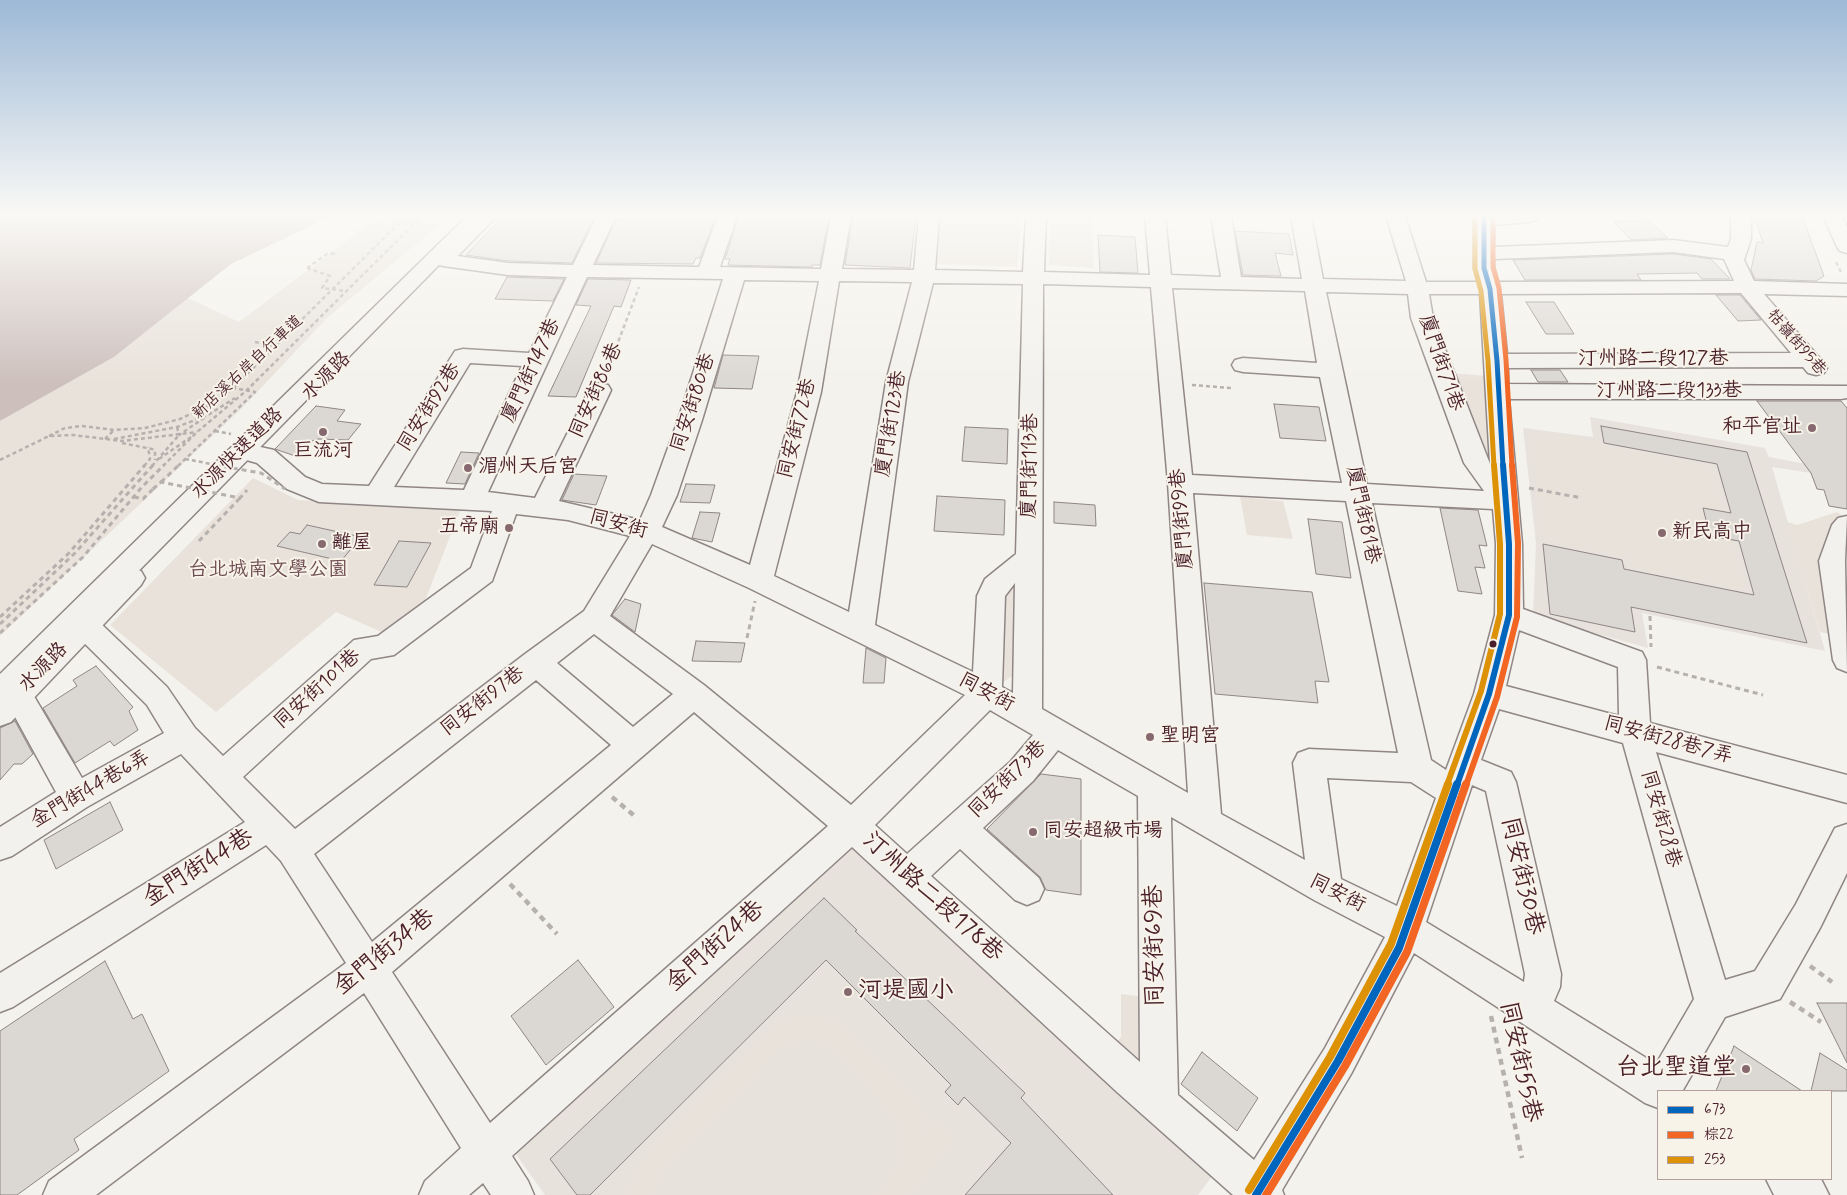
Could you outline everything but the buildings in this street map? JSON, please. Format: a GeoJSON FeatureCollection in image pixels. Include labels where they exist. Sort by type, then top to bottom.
{"type":"FeatureCollection","features":[{"type":"Feature","properties":{"kind":"main road","name":"水源快速道路"},"geometry":{"type":"LineString","coordinates":[[0,670],[406,272]]}},
{"type":"Feature","properties":{"kind":"main road","name":"水源快速道路"},"geometry":{"type":"LineString","coordinates":[[6,700],[424,272]]}},
{"type":"Feature","properties":{"kind":"main road","name":"水源路"},"geometry":{"type":"LineString","coordinates":[[6,700],[84,626],[431,272]]}},
{"type":"Feature","properties":{"kind":"main road","name":"廈門街147巷"},"geometry":{"type":"LineString","coordinates":[[472,499],[579,272]]}},
{"type":"Feature","properties":{"kind":"main road"},"geometry":{"type":"LineString","coordinates":[[630,272],[1033,278],[1418,288],[1747,286],[1847,290]]}},
{"type":"Feature","properties":{"kind":"main road","name":"同安街72巷"},"geometry":{"type":"LineString","coordinates":[[759,581],[809,392],[829,272]]}},
{"type":"Feature","properties":{"kind":"main road","name":"廈門街123巷"},"geometry":{"type":"LineString","coordinates":[[860,632],[897,382],[924,272]]}},
{"type":"Feature","properties":{"kind":"main road","name":"廈門街113巷"},"geometry":{"type":"LineString","coordinates":[[1028,716],[1033,272]]}},
{"type":"Feature","properties":{"kind":"main road","name":"廈門街99巷"},"geometry":{"type":"LineString","coordinates":[[1161,272],[1169,384],[1180,483],[1206,822]]}},
{"type":"Feature","properties":{"kind":"main road"},"geometry":{"type":"LineString","coordinates":[[1230,272],[1232,284]]}},
{"type":"Feature","properties":{"kind":"main road","name":"廈門街81巷"},"geometry":{"type":"LineString","coordinates":[[1312,272],[1330,371],[1417,768]]}},
{"type":"Feature","properties":{"kind":"main road","name":"廈門街71巷"},"geometry":{"type":"LineString","coordinates":[[1413,272],[1418,288],[1422,318],[1476,463],[1518,495]]}},
{"type":"Feature","properties":{"kind":"main road"},"geometry":{"type":"LineString","coordinates":[[1260,1194],[1338,1061],[1399,948],[1489,694],[1509,615],[1509,544],[1518,495],[1497,391],[1497,361],[1490,289],[1485,272]]}},
{"type":"Feature","properties":{"kind":"main road","name":"牯嶺街95巷"},"geometry":{"type":"LineString","coordinates":[[1740,272],[1747,286],[1808,360],[1844,394]]}},
{"type":"Feature","properties":{"kind":"main road","name":"同安街80巷"},"geometry":{"type":"LineString","coordinates":[[647,531],[664,495],[690,420],[735,274]]}},
{"type":"Feature","properties":{"kind":"main road","name":"同安街92巷"},"geometry":{"type":"LineString","coordinates":[[375,497],[463,356],[536,360]]}},
{"type":"Feature","properties":{"kind":"main road","name":"汀州路二段127巷"},"geometry":{"type":"LineString","coordinates":[[1497,361],[1808,360]]}},
{"type":"Feature","properties":{"kind":"main road"},"geometry":{"type":"LineString","coordinates":[[1243,365],[1330,371]]}},
{"type":"Feature","properties":{"kind":"main road","name":"同安街86巷"},"geometry":{"type":"LineString","coordinates":[[543,507],[600,390]]}},
{"type":"Feature","properties":{"kind":"main road","name":"汀州路二段133巷"},"geometry":{"type":"LineString","coordinates":[[1497,391],[1844,394]]}},
{"type":"Feature","properties":{"kind":"main road","name":"同安街"},"geometry":{"type":"LineString","coordinates":[[252,453],[264,456],[296,483],[319,493],[375,497],[472,499],[543,507],[647,531],[759,581],[987,693],[1055,731],[1206,822],[1326,889],[1373,911],[1406,930],[1533,1007],[1661,1090]]}},
{"type":"Feature","properties":{"kind":"main road"},"geometry":{"type":"LineString","coordinates":[[1180,483],[1357,493],[1518,495]]}},
{"type":"Feature","properties":{"kind":"main road","name":"同安街101巷"},"geometry":{"type":"LineString","coordinates":[[222,776],[364,648],[384,647],[482,574],[506,503]]}},
{"type":"Feature","properties":{"kind":"main road"},"geometry":{"type":"LineString","coordinates":[[1847,525],[1841,532],[1840,563],[1847,660]]}},
{"type":"Feature","properties":{"kind":"main road","name":"同安街97巷"},"geometry":{"type":"LineString","coordinates":[[293,850],[535,662],[594,619],[647,531]]}},
{"type":"Feature","properties":{"kind":"main road"},"geometry":{"type":"LineString","coordinates":[[987,693],[991,596],[995,586],[1003,578],[1030,558]]}},
{"type":"Feature","properties":{"kind":"main road"},"geometry":{"type":"LineString","coordinates":[[1509,615],[1642,663]]}},
{"type":"Feature","properties":{"kind":"main road","name":"汀州路二段178巷"},"geometry":{"type":"LineString","coordinates":[[594,619],[694,694],[852,826],[1260,1194]]}},
{"type":"Feature","properties":{"kind":"main road"},"geometry":{"type":"LineString","coordinates":[[84,626],[157,696],[184,737],[268,826]]}},
{"type":"Feature","properties":{"kind":"main road"},"geometry":{"type":"LineString","coordinates":[[535,662],[634,746]]}},
{"type":"Feature","properties":{"kind":"main road","name":"同安街28巷"},"geometry":{"type":"LineString","coordinates":[[1642,663],[1635,732],[1714,1002]]}},
{"type":"Feature","properties":{"kind":"main road","name":"金門街24巷"},"geometry":{"type":"LineString","coordinates":[[439,1195],[852,826],[987,693]]}},
{"type":"Feature","properties":{"kind":"main road","name":"金門街34巷"},"geometry":{"type":"LineString","coordinates":[[63,1195],[369,968],[492,865],[591,778],[634,746],[694,694]]}},
{"type":"Feature","properties":{"kind":"main road","name":"同安街28巷7弄"},"geometry":{"type":"LineString","coordinates":[[1489,694],[1847,789]]}},
{"type":"Feature","properties":{"kind":"main road"},"geometry":{"type":"LineString","coordinates":[[6,700],[76,797]]}},
{"type":"Feature","properties":{"kind":"main road","name":"同安街73巷"},"geometry":{"type":"LineString","coordinates":[[907,876],[1022,771],[1055,731]]}},
{"type":"Feature","properties":{"kind":"main road","name":"金門街44巷6弄"},"geometry":{"type":"LineString","coordinates":[[0,845],[76,797],[184,737]]}},
{"type":"Feature","properties":{"kind":"main road"},"geometry":{"type":"LineString","coordinates":[[1326,889],[1309,763],[1417,768],[1458,780]]}},
{"type":"Feature","properties":{"kind":"main road","name":"同安街30巷"},"geometry":{"type":"LineString","coordinates":[[1458,780],[1500,782],[1543,974],[1542,987],[1533,1007]]}},
{"type":"Feature","properties":{"kind":"main road","name":"同安街69巷"},"geometry":{"type":"LineString","coordinates":[[1154,789],[1160,1104]]}},
{"type":"Feature","properties":{"kind":"main road","name":"金門街44巷"},"geometry":{"type":"LineString","coordinates":[[0,994],[268,826],[293,850],[514,1195]]}},
{"type":"Feature","properties":{"kind":"main road","name":"同安街73巷"},"geometry":{"type":"LineString","coordinates":[[960,828],[1027,890]]}},
{"type":"Feature","properties":{"kind":"main road"},"geometry":{"type":"LineString","coordinates":[[1661,1090],[1714,1002],[1767,986],[1808,916],[1847,839]]}},
{"type":"Feature","properties":{"kind":"main road"},"geometry":{"type":"LineString","coordinates":[[1787,1180],[1809,1195]]}},
{"type":"Feature","properties":{"kind":"path"},"geometry":{"type":"LineString","coordinates":[[318,272],[330,276],[322,288],[345,291]]}},
{"type":"Feature","properties":{"kind":"path"},"geometry":{"type":"LineString","coordinates":[[49,436],[66,428],[82,426],[114,430],[145,428],[180,419],[210,405],[233,388],[350,272]]}},
{"type":"Feature","properties":{"kind":"path","name":"新店溪右岸自行車道"},"geometry":{"type":"LineString","coordinates":[[0,633],[94,547],[134,497],[197,432],[246,391],[365,272]]}},
{"type":"Feature","properties":{"kind":"path","name":"同安街86巷"},"geometry":{"type":"LineString","coordinates":[[600,390],[645,272]]}},
{"type":"Feature","properties":{"kind":"path"},"geometry":{"type":"LineString","coordinates":[[254,342],[275,346]]}},
{"type":"Feature","properties":{"kind":"path"},"geometry":{"type":"LineString","coordinates":[[1169,384],[1231,388]]}},
{"type":"Feature","properties":{"kind":"path"},"geometry":{"type":"LineString","coordinates":[[134,497],[143,499],[254,392],[233,388]]}},
{"type":"Feature","properties":{"kind":"path"},"geometry":{"type":"LineString","coordinates":[[0,624],[74,554],[179,435],[246,391]]}},
{"type":"Feature","properties":{"kind":"path"},"geometry":{"type":"LineString","coordinates":[[105,440],[133,437],[177,427],[208,415]]}},
{"type":"Feature","properties":{"kind":"path"},"geometry":{"type":"LineString","coordinates":[[177,427],[179,435]]}},
{"type":"Feature","properties":{"kind":"path"},"geometry":{"type":"LineString","coordinates":[[105,440],[114,430]]}},
{"type":"Feature","properties":{"kind":"path"},"geometry":{"type":"LineString","coordinates":[[155,461],[197,432]]}},
{"type":"Feature","properties":{"kind":"path","name":"新店溪右岸自行車道"},"geometry":{"type":"LineString","coordinates":[[0,460],[49,436],[73,435],[105,440],[138,440],[197,432]]}},
{"type":"Feature","properties":{"kind":"path"},"geometry":{"type":"LineString","coordinates":[[105,440],[148,447],[155,451],[155,461]]}},
{"type":"Feature","properties":{"kind":"path"},"geometry":{"type":"LineString","coordinates":[[0,618],[69,553],[118,497],[150,459],[148,447]]}},
{"type":"Feature","properties":{"kind":"path"},"geometry":{"type":"LineString","coordinates":[[185,459],[261,473],[285,489]]}},
{"type":"Feature","properties":{"kind":"path"},"geometry":{"type":"LineString","coordinates":[[161,482],[240,498]]}},
{"type":"Feature","properties":{"kind":"path"},"geometry":{"type":"LineString","coordinates":[[199,541],[247,490]]}},
{"type":"Feature","properties":{"kind":"path"},"geometry":{"type":"LineString","coordinates":[[1518,495],[1582,498]]}},
{"type":"Feature","properties":{"kind":"path"},"geometry":{"type":"LineString","coordinates":[[747,638],[759,581]]}},
{"type":"Feature","properties":{"kind":"path"},"geometry":{"type":"LineString","coordinates":[[1650,616],[1642,663],[1763,695]]}},
{"type":"Feature","properties":{"kind":"path"},"geometry":{"type":"LineString","coordinates":[[591,778],[637,818]]}},
{"type":"Feature","properties":{"kind":"path"},"geometry":{"type":"LineString","coordinates":[[492,865],[557,934]]}},
{"type":"Feature","properties":{"kind":"path","name":"同安街55巷"},"geometry":{"type":"LineString","coordinates":[[1480,974],[1522,1158]]}},
{"type":"Feature","properties":{"kind":"path"},"geometry":{"type":"LineString","coordinates":[[1767,986],[1821,1022]]}},
{"type":"Feature","properties":{"kind":"shaded area"},"geometry":{"type":"Polygon","coordinates":[[[0,272],[221,272],[114,357],[0,421],[0,272]]]}},
{"type":"Feature","properties":{"kind":"shaded area","name":"新民高中"},"geometry":{"type":"Polygon","coordinates":[[[1590,417],[1765,448],[1769,457],[1816,466],[1824,490],[1817,489],[1811,473],[1772,467],[1825,651],[1642,613],[1648,648],[1533,616],[1536,543],[1523,428],[1593,437],[1590,417]]]}},
{"type":"Feature","properties":{"kind":"shaded area","name":"河堤國小"},"geometry":{"type":"Polygon","coordinates":[[[851,838],[1213,1175],[1198,1195],[545,1195],[510,1146],[851,838]]]}},
{"type":"Feature","properties":{"kind":"green space"},"geometry":{"type":"Polygon","coordinates":[[[306,272],[383,272],[327,318],[241,409],[0,636],[0,421],[114,357],[188,298],[239,322],[306,272]]]}},
{"type":"Feature","properties":{"kind":"green space"},"geometry":{"type":"Polygon","coordinates":[[[1448,373],[1490,376],[1498,481],[1481,462],[1448,373]]]}},
{"type":"Feature","properties":{"kind":"green space"},"geometry":{"type":"Polygon","coordinates":[[[1532,433],[1600,442],[1600,446],[1711,467],[1745,589],[1632,566],[1630,557],[1544,540],[1532,433]],[[1703,508],[1710,535],[1726,538],[1718,511],[1703,508]]]}},
{"type":"Feature","properties":{"kind":"green space","name":"台北城南文學公園"},"geometry":{"type":"Polygon","coordinates":[[[253,478],[298,500],[461,508],[423,606],[391,636],[336,612],[216,712],[110,625],[253,478]]]}},
{"type":"Feature","properties":{"kind":"green space"},"geometry":{"type":"Polygon","coordinates":[[[1240,497],[1283,501],[1293,539],[1247,535],[1240,497]]]}},
{"type":"Feature","properties":{"kind":"green space"},"geometry":{"type":"Polygon","coordinates":[[[1837,512],[1847,519],[1829,549],[1838,636],[1820,632],[1787,522],[1797,525],[1837,512]]]}},
{"type":"Feature","properties":{"kind":"green space"},"geometry":{"type":"Polygon","coordinates":[[[1025,579],[1023,669],[994,688],[998,596],[1025,579]]]}},
{"type":"Feature","properties":{"kind":"green space"},"geometry":{"type":"Polygon","coordinates":[[[1121,994],[1153,998],[1155,1071],[1109,1051],[1121,1037],[1121,994]]]}},
{"type":"Feature","properties":{"kind":"green space"},"geometry":{"type":"Polygon","coordinates":[[[809,1015],[830,1019],[843,1026],[918,1106],[923,1116],[923,1140],[938,1121],[954,1139],[909,1195],[879,1195],[899,1167],[903,1145],[900,1122],[837,1051],[828,1045],[808,1039],[796,1040],[780,1047],[668,1163],[661,1172],[653,1195],[629,1195],[641,1164],[773,1027],[793,1017],[809,1015]]]}},
{"type":"Feature","properties":{"kind":"transit line","name":"253"},"geometry":{"type":"LineString","coordinates":[[1249,1190],[1330,1057],[1391,944],[1481,691],[1500,614],[1500,544],[1488,392],[1488,361],[1481,291],[1476,272]]}},
{"type":"Feature","properties":{"kind":"transit line","name":"673"},"geometry":{"type":"LineString","coordinates":[[1256,1195],[1338,1061],[1399,948],[1489,694],[1509,615],[1509,544],[1497,391],[1497,361],[1490,289],[1485,272]]}},
{"type":"Feature","properties":{"kind":"transit line","name":"棕22"},"geometry":{"type":"LineString","coordinates":[[1266,1195],[1345,1066],[1407,952],[1497,697],[1517,617],[1518,543],[1506,391],[1506,360],[1499,288],[1494,272]]}},
{"type":"Feature","properties":{"kind":"place","name":"和平官址"},"geometry":{"type":"Point","coordinates":[1812,428]}},
{"type":"Feature","properties":{"kind":"place","name":"巨流河"},"geometry":{"type":"Point","coordinates":[323,432]}},
{"type":"Feature","properties":{"kind":"place","name":"湄州天后宮"},"geometry":{"type":"Point","coordinates":[468,468]}},
{"type":"Feature","properties":{"kind":"place","name":"五帝廟"},"geometry":{"type":"Point","coordinates":[509,528]}},
{"type":"Feature","properties":{"kind":"place","name":"新民高中"},"geometry":{"type":"Point","coordinates":[1662,533]}},
{"type":"Feature","properties":{"kind":"place","name":"離屋"},"geometry":{"type":"Point","coordinates":[322,544]}},
{"type":"Feature","properties":{"kind":"place","name":"聖明宮"},"geometry":{"type":"Point","coordinates":[1150,737]}},
{"type":"Feature","properties":{"kind":"place","name":"同安超級市場"},"geometry":{"type":"Point","coordinates":[1033,832]}},
{"type":"Feature","properties":{"kind":"place","name":"河堤國小"},"geometry":{"type":"Point","coordinates":[848,992]}},
{"type":"Feature","properties":{"kind":"place","name":"台北聖道堂"},"geometry":{"type":"Point","coordinates":[1746,1069]}}]}
